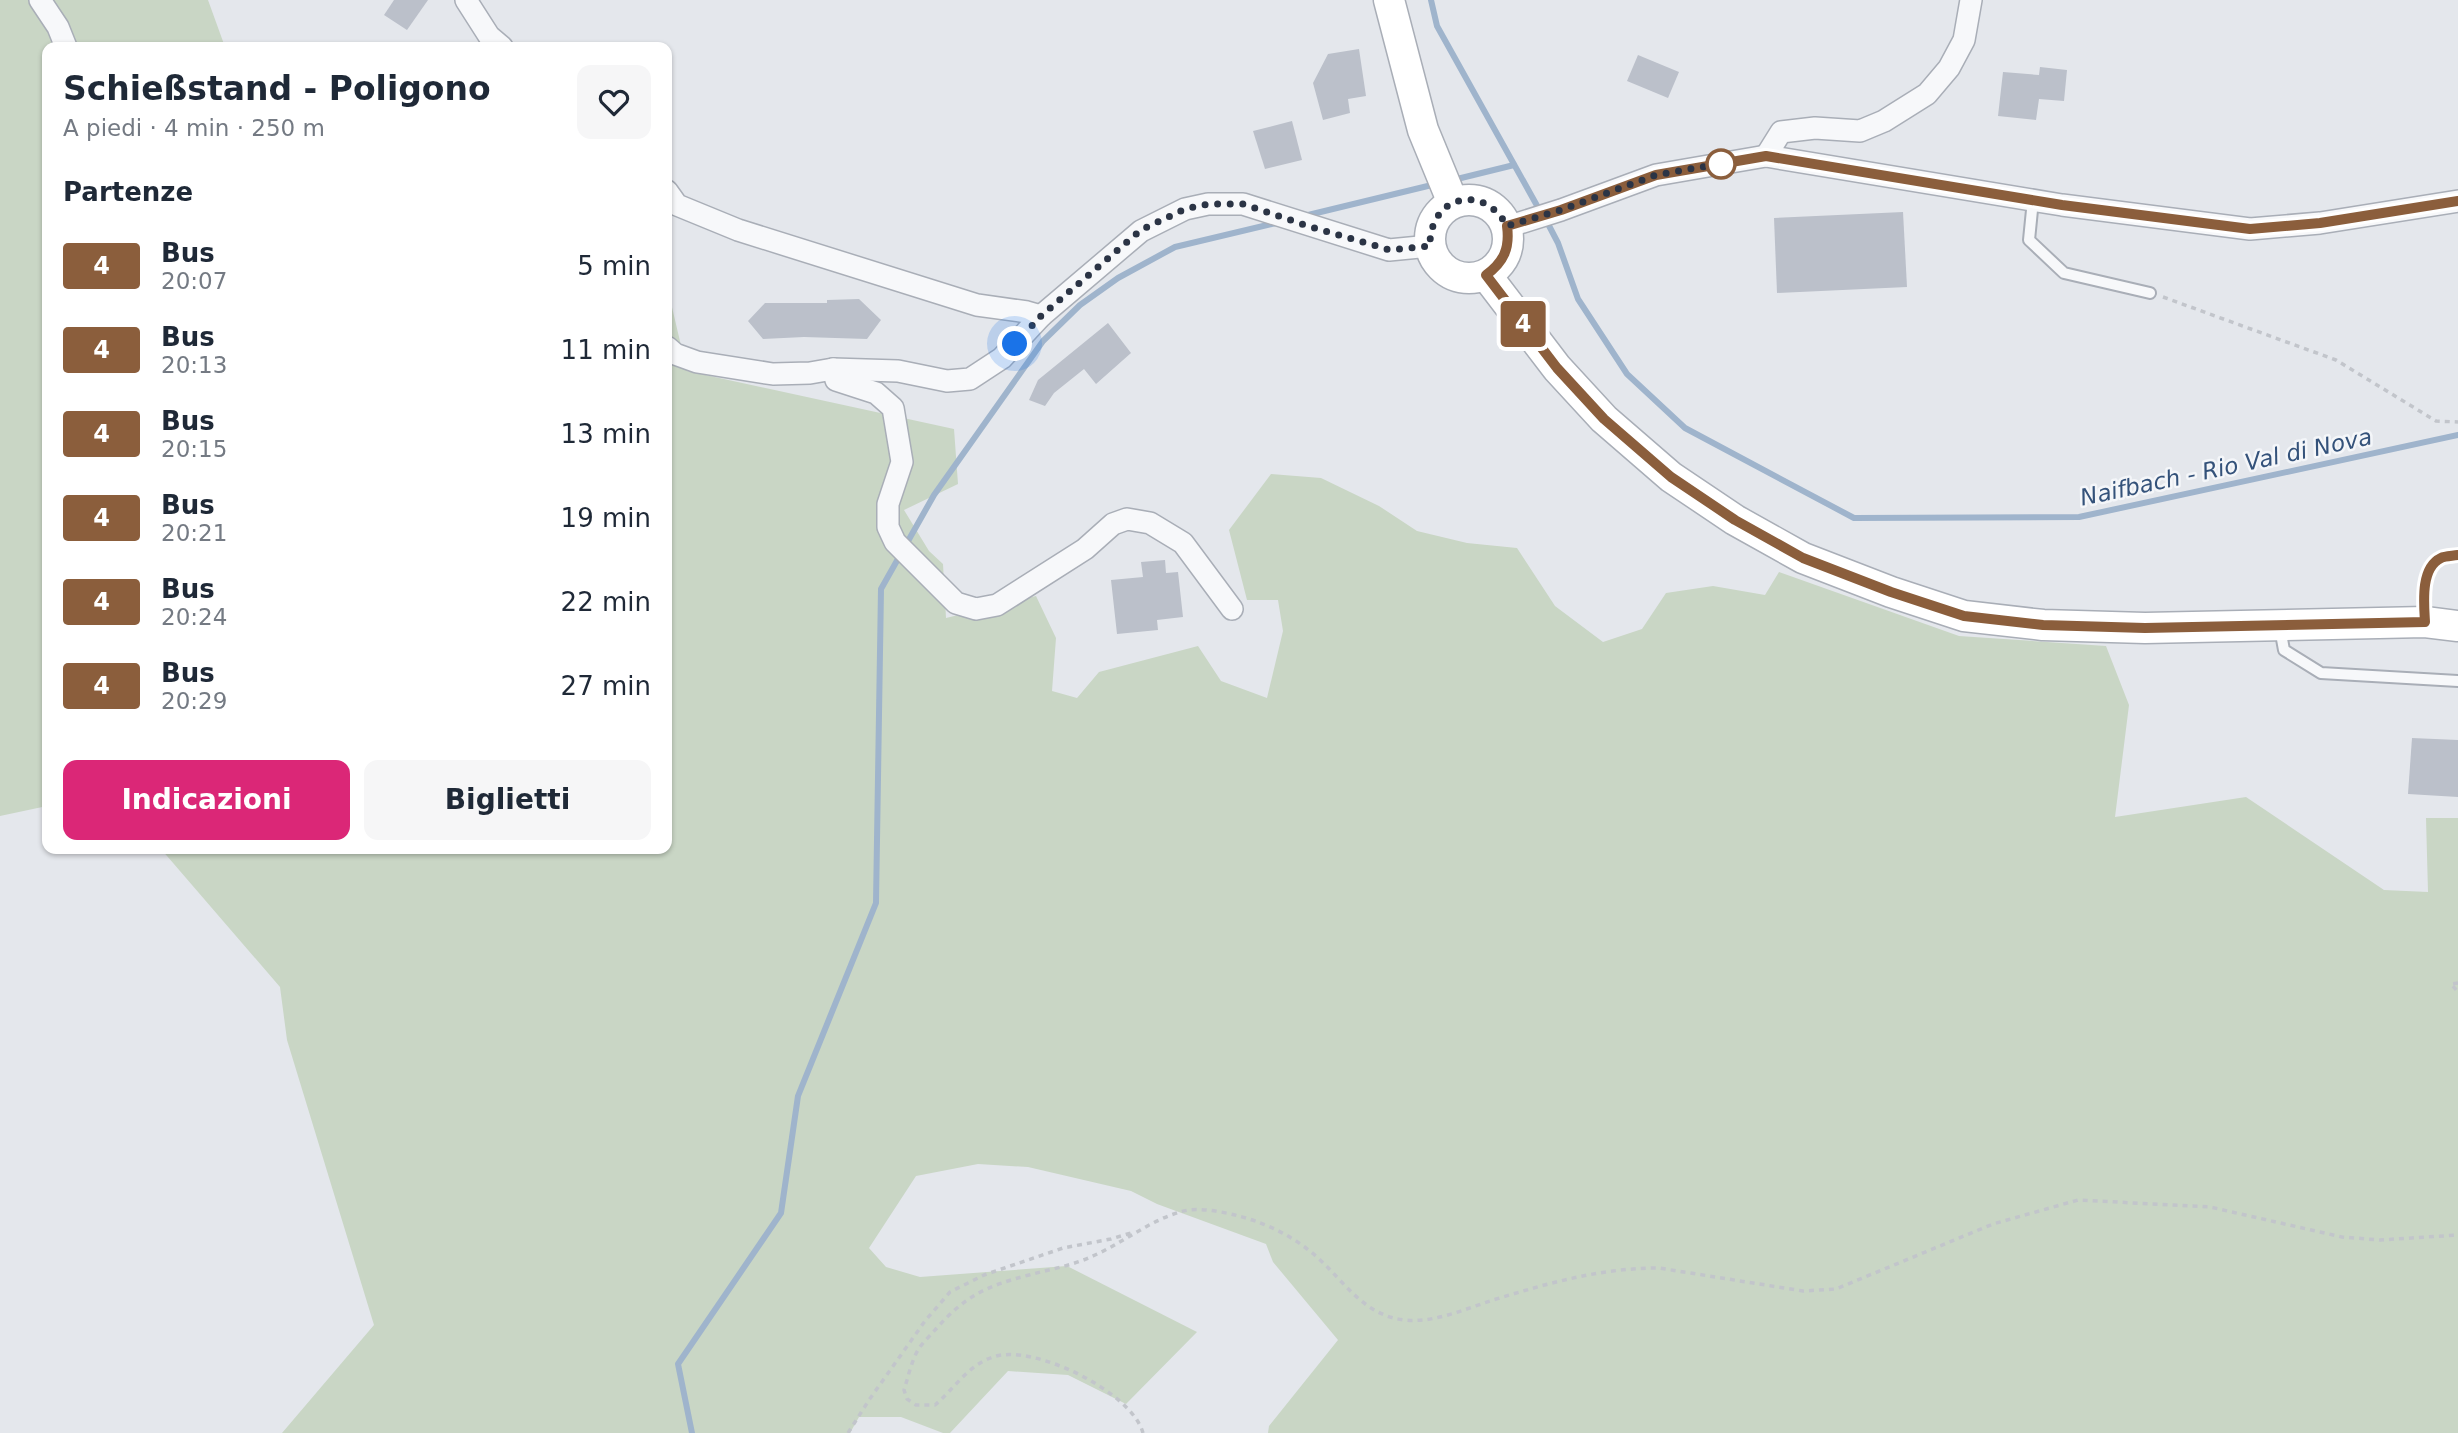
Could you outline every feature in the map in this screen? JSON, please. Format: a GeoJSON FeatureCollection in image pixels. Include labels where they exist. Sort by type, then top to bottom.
{"type":"FeatureCollection","features":[{"type":"Feature","properties":{"kind":"main road"},"geometry":{"type":"LineString","coordinates":[[1389,0],[1423,130],[1446,188],[1442,210],[1430,233],[1430,246],[1441,267],[1451,274],[1474,279],[1486,275],[1503,260],[1518,223],[1500,215],[1491,206],[1466,200],[1446,188]]}},
{"type":"Feature","properties":{"kind":"main road"},"geometry":{"type":"LineString","coordinates":[[1486,275],[1557,368],[1604,419],[1671,477],[1735,520],[1803,558],[1891,592],[1964,616],[2056,625],[2145,628],[2425,622],[2458,626]]}},
{"type":"Feature","properties":{"kind":"street"},"geometry":{"type":"LineString","coordinates":[[40,0],[58,27],[64,42]]}},
{"type":"Feature","properties":{"kind":"street"},"geometry":{"type":"LineString","coordinates":[[466,0],[489,36],[496,42]]}},
{"type":"Feature","properties":{"kind":"street"},"geometry":{"type":"LineString","coordinates":[[1766,156],[1781,132],[1815,128],[1860,131],[1884,121],[1927,94],[1949,68],[1964,40],[1971,0]]}},
{"type":"Feature","properties":{"kind":"street"},"geometry":{"type":"LineString","coordinates":[[1518,223],[1656,175],[1766,156],[2033,200],[2250,229],[2320,223],[2458,201]]}},
{"type":"Feature","properties":{"kind":"street"},"geometry":{"type":"LineString","coordinates":[[672,198],[677,205],[750,234],[976,305],[1041,316]]}},
{"type":"Feature","properties":{"kind":"street"},"geometry":{"type":"LineString","coordinates":[[672,351],[697,362],[773,374],[833,369],[898,371],[947,381],[970,379],[1002,358],[1041,316],[1141,230],[1185,209],[1208,204],[1243,204],[1390,250],[1430,246]]}},
{"type":"Feature","properties":{"kind":"street"},"geometry":{"type":"LineString","coordinates":[[833,369],[836,380],[876,393],[893,408],[902,462],[888,504],[888,527],[901,547],[956,603],[976,609],[997,605],[1085,549],[1113,524],[1127,519],[1150,523],[1183,542],[1232,609]]}},
{"type":"Feature","properties":{"kind":"lane"},"geometry":{"type":"LineString","coordinates":[[2033,200],[2029,240],[2064,273],[2150,293]]}},
{"type":"Feature","properties":{"kind":"lane"},"geometry":{"type":"LineString","coordinates":[[2425,622],[2424,600],[2428,571],[2440,559],[2458,555]]}},
{"type":"Feature","properties":{"kind":"lane"},"geometry":{"type":"LineString","coordinates":[[2279,625],[2284,650],[2321,673],[2458,681]]}},
{"type":"Feature","properties":{"kind":"path"},"geometry":{"type":"LineString","coordinates":[[2150,293],[2336,360],[2436,421],[2458,422]]}},
{"type":"Feature","properties":{"kind":"path"},"geometry":{"type":"LineString","coordinates":[[2458,983],[2451,984],[2458,992]]}},
{"type":"Feature","properties":{"kind":"path"},"geometry":{"type":"LineString","coordinates":[[1143,1433],[1134,1414],[1120,1399],[1068,1368],[1048,1360],[1021,1355],[995,1356],[973,1366],[935,1405],[916,1405],[907,1399],[904,1390],[918,1350],[955,1308],[972,1296],[996,1284],[1095,1255],[1182,1211],[1198,1210],[1255,1221],[1276,1229],[1301,1244],[1358,1300],[1378,1313],[1406,1320],[1438,1318],[1597,1272],[1636,1268],[1659,1268],[1803,1291],[1836,1289],[1993,1224],[2078,1200],[2210,1207],[2342,1237],[2379,1240],[2458,1235]]}},
{"type":"Feature","properties":{"kind":"path"},"geometry":{"type":"LineString","coordinates":[[848,1433],[925,1321],[950,1292],[984,1275],[1063,1248],[1111,1239],[1143,1229]]}},
{"type":"Feature","properties":{"kind":"green space"},"geometry":{"type":"Polygon","coordinates":[[[0,0],[208,0],[223,42],[42,42],[42,807],[0,816],[0,0]]]}},
{"type":"Feature","properties":{"kind":"green space"},"geometry":{"type":"Polygon","coordinates":[[[672,307],[687,371],[954,429],[958,484],[904,510],[929,551],[943,564],[946,618],[1036,596],[1056,638],[1052,691],[1077,698],[1099,672],[1198,646],[1221,681],[1267,698],[1283,631],[1278,600],[1247,600],[1229,530],[1271,474],[1321,478],[1379,506],[1417,531],[1467,543],[1517,548],[1555,606],[1603,642],[1642,629],[1666,593],[1713,586],[1765,595],[1779,572],[1959,636],[2106,646],[2129,705],[2115,817],[2246,797],[2384,890],[2428,892],[2426,818],[2458,818],[2458,1433],[1268,1433],[1269,1426],[1338,1340],[1273,1262],[1266,1244],[1157,1204],[1131,1191],[1028,1167],[978,1164],[916,1176],[869,1248],[886,1267],[920,1277],[1067,1266],[1197,1332],[1126,1404],[1068,1375],[1008,1371],[950,1433],[943,1433],[901,1417],[859,1417],[850,1433],[282,1433],[374,1325],[287,1040],[280,987],[165,854],[672,854],[672,307]]]}},
{"type":"Feature","properties":{"kind":"building"},"geometry":{"type":"Polygon","coordinates":[[[394,0],[428,0],[407,30],[384,15],[394,0]]]}},
{"type":"Feature","properties":{"kind":"building"},"geometry":{"type":"Polygon","coordinates":[[[1359,49],[1366,96],[1348,99],[1350,113],[1323,120],[1313,83],[1328,54],[1359,49]]]}},
{"type":"Feature","properties":{"kind":"building"},"geometry":{"type":"Polygon","coordinates":[[[1638,55],[1679,72],[1668,98],[1627,81],[1638,55]]]}},
{"type":"Feature","properties":{"kind":"building"},"geometry":{"type":"Polygon","coordinates":[[[2040,67],[2067,70],[2064,101],[2039,99],[2036,120],[1998,116],[2003,72],[2039,75],[2040,67]]]}},
{"type":"Feature","properties":{"kind":"building"},"geometry":{"type":"Polygon","coordinates":[[[1292,121],[1302,160],[1265,169],[1253,131],[1292,121]]]}},
{"type":"Feature","properties":{"kind":"building"},"geometry":{"type":"Polygon","coordinates":[[[1903,212],[1907,287],[1777,293],[1774,218],[1903,212]]]}},
{"type":"Feature","properties":{"kind":"building"},"geometry":{"type":"Polygon","coordinates":[[[859,299],[881,320],[867,339],[763,339],[748,321],[765,303],[827,303],[827,300],[859,299]]]}},
{"type":"Feature","properties":{"kind":"building"},"geometry":{"type":"Polygon","coordinates":[[[1108,323],[1131,353],[1096,384],[1084,369],[1054,393],[1045,406],[1029,400],[1038,380],[1108,323]]]}},
{"type":"Feature","properties":{"kind":"building"},"geometry":{"type":"Polygon","coordinates":[[[1165,560],[1166,573],[1178,572],[1183,617],[1157,620],[1158,630],[1117,634],[1111,580],[1143,577],[1141,562],[1165,560]]]}},
{"type":"Feature","properties":{"kind":"building"},"geometry":{"type":"Polygon","coordinates":[[[2412,738],[2458,740],[2458,797],[2408,794],[2412,738]]]}},
{"type":"Feature","properties":{"kind":"waterway","name":"Naifbach - Rio Val di Nova"},"geometry":{"type":"LineString","coordinates":[[1431,0],[1437,26],[1540,211]]}},
{"type":"Feature","properties":{"kind":"waterway"},"geometry":{"type":"LineString","coordinates":[[1453,180],[1514,165]]}},
{"type":"Feature","properties":{"kind":"waterway"},"geometry":{"type":"LineString","coordinates":[[1304,216],[1436,184]]}},
{"type":"Feature","properties":{"kind":"waterway","name":"Naifbach - Rio Val di Nova"},"geometry":{"type":"LineString","coordinates":[[1546,220],[1558,243],[1578,299],[1627,374],[1685,428],[1854,518],[2079,517],[2458,435]]}},
{"type":"Feature","properties":{"kind":"waterway"},"geometry":{"type":"LineString","coordinates":[[692,1433],[678,1364],[781,1213],[798,1096],[876,903],[881,589],[934,495],[1043,341],[1080,305],[1118,278],[1175,247],[1280,222]]}},
{"type":"Feature","properties":{"kind":"bus line","name":"4"},"geometry":{"type":"LineString","coordinates":[[2458,201],[2320,223],[2250,229],[2062,205],[1766,156],[1656,175],[1561,210],[1507,226],[1507,249],[1503,260],[1486,275],[1557,368],[1604,419],[1671,477],[1735,520],[1803,558],[1891,592],[1964,616],[2043,625],[2145,628],[2425,622],[2424,600],[2428,571],[2440,559],[2458,555]]}},
{"type":"Feature","properties":{"kind":"route"},"geometry":{"type":"LineString","coordinates":[[1015,344],[1041,316],[1141,230],[1185,209],[1208,204],[1243,204],[1390,250],[1420,248],[1430,246],[1434,221],[1442,210],[1453,203],[1479,201],[1491,206],[1507,226],[1561,210],[1656,175],[1724,163],[1721,164]]}}]}
